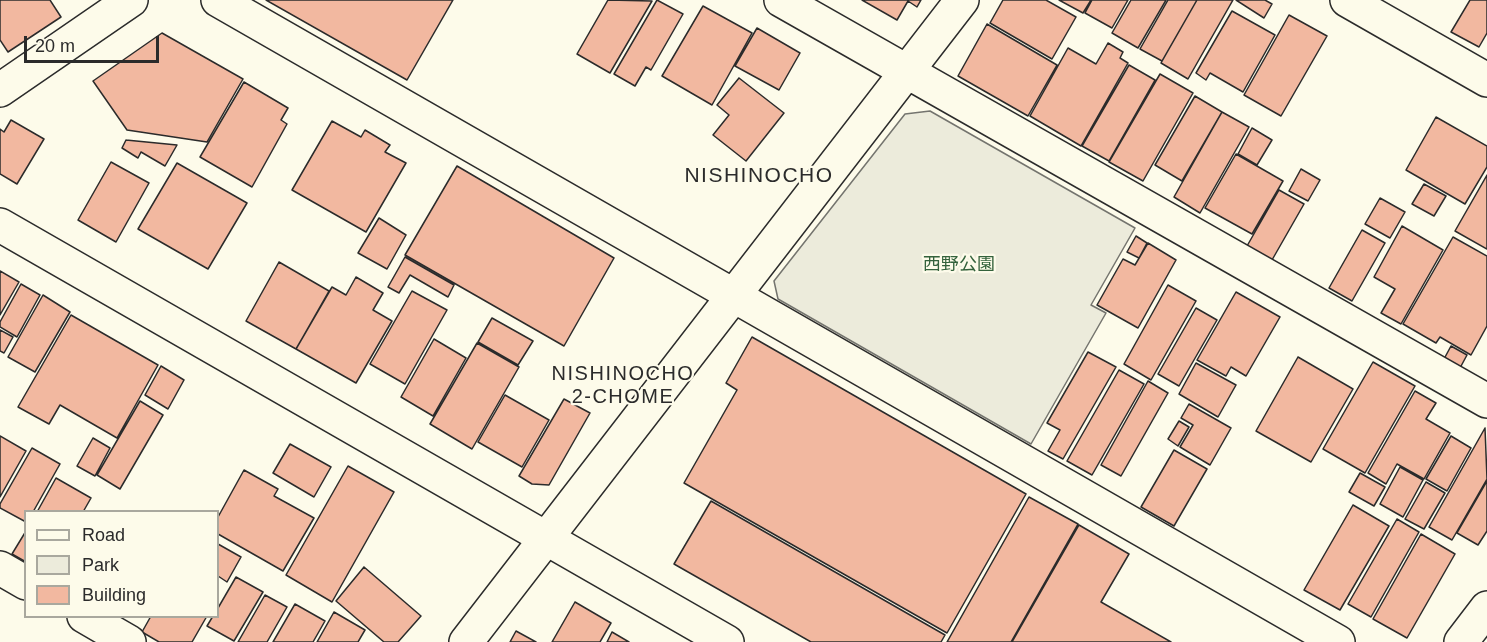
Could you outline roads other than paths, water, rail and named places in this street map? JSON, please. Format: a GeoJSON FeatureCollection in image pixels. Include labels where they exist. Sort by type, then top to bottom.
{"type":"FeatureCollection","features":[{"type":"Feature","properties":{"kind":"street"},"geometry":{"type":"LineString","coordinates":[[0,90],[131,0]]}},
{"type":"Feature","properties":{"kind":"street"},"geometry":{"type":"LineString","coordinates":[[218,0],[1338,642]]}},
{"type":"Feature","properties":{"kind":"street"},"geometry":{"type":"LineString","coordinates":[[781,0],[1487,401]]}},
{"type":"Feature","properties":{"kind":"street"},"geometry":{"type":"LineString","coordinates":[[466,642],[962,0]]}},
{"type":"Feature","properties":{"kind":"street"},"geometry":{"type":"LineString","coordinates":[[1347,0],[1487,80]]}},
{"type":"Feature","properties":{"kind":"street"},"geometry":{"type":"LineString","coordinates":[[0,225],[728,642]]}},
{"type":"Feature","properties":{"kind":"street"},"geometry":{"type":"LineString","coordinates":[[0,568],[24,582]]}},
{"type":"Feature","properties":{"kind":"street"},"geometry":{"type":"LineString","coordinates":[[1461,642],[1487,608]]}},
{"type":"Feature","properties":{"kind":"street"},"geometry":{"type":"LineString","coordinates":[[87,618],[129,642]]}},
{"type":"Feature","properties":{"kind":"district","name":"NISHINOCHO"},"geometry":{"type":"Point","coordinates":[759,176]}},
{"type":"Feature","properties":{"kind":"district","name":"NISHINOCHO 2-CHOME"},"geometry":{"type":"Point","coordinates":[623,386]}},
{"type":"Feature","properties":{"kind":"park label","name":"西野公園"},"geometry":{"type":"Point","coordinates":[959,265]}}]}
